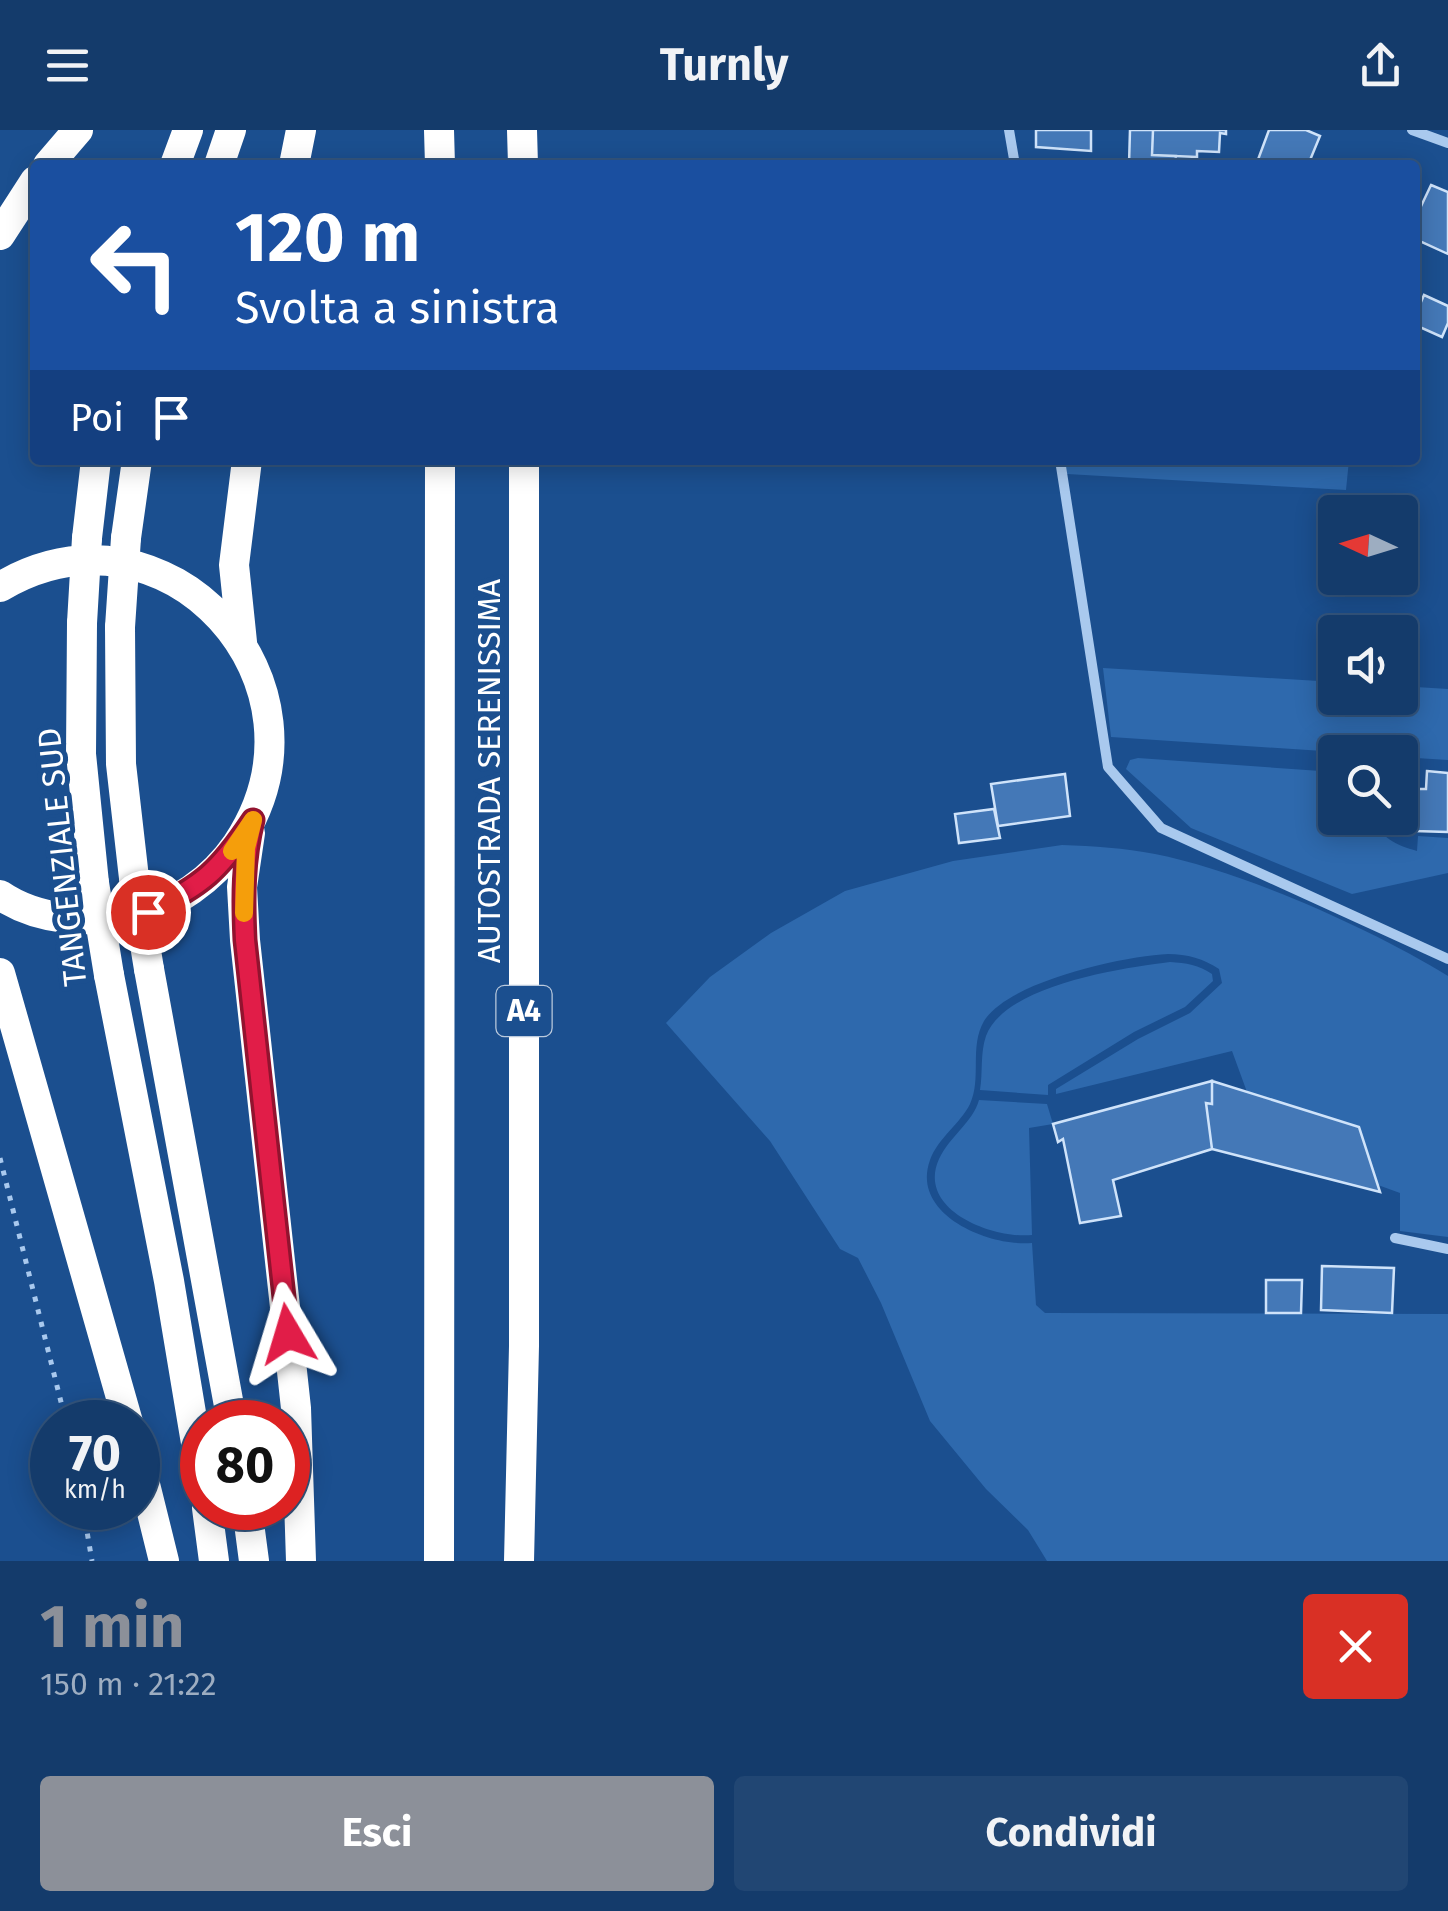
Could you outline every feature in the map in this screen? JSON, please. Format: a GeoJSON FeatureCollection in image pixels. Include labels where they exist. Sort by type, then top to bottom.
{"type":"FeatureCollection","features":[{"type":"Feature","properties":{"kind":"highway"},"geometry":{"type":"LineString","coordinates":[[52,160],[78,130]]}},
{"type":"Feature","properties":{"kind":"highway"},"geometry":{"type":"LineString","coordinates":[[177,160],[188,130]]}},
{"type":"Feature","properties":{"kind":"highway"},"geometry":{"type":"LineString","coordinates":[[221,160],[231,130]]}},
{"type":"Feature","properties":{"kind":"highway"},"geometry":{"type":"LineString","coordinates":[[295,160],[301,130]]}},
{"type":"Feature","properties":{"kind":"highway"},"geometry":{"type":"LineString","coordinates":[[439,130],[440,160]]}},
{"type":"Feature","properties":{"kind":"highway"},"geometry":{"type":"LineString","coordinates":[[522,130],[522,160]]}},
{"type":"Feature","properties":{"kind":"highway"},"geometry":{"type":"LineString","coordinates":[[0,235],[30,189]]}},
{"type":"Feature","properties":{"kind":"highway","name":"TANGENZIALE SUD"},"geometry":{"type":"LineString","coordinates":[[95,465],[82,623],[81,754],[94,884],[189,1400]]}},
{"type":"Feature","properties":{"kind":"highway"},"geometry":{"type":"LineString","coordinates":[[135,465],[120,627],[122,764],[149,969],[228,1400]]}},
{"type":"Feature","properties":{"kind":"highway"},"geometry":{"type":"LineString","coordinates":[[242,642],[234,565],[245,465]]}},
{"type":"Feature","properties":{"kind":"highway","name":"AUTOSTRADA SERENISSIMA"},"geometry":{"type":"LineString","coordinates":[[439,1561],[440,465]]}},
{"type":"Feature","properties":{"kind":"highway","name":"AUTOSTRADA SERENISSIMA"},"geometry":{"type":"LineString","coordinates":[[519,1561],[524,1346],[524,465]]}},
{"type":"Feature","properties":{"kind":"highway"},"geometry":{"type":"LineString","coordinates":[[0,586],[45,567],[89,561],[134,566],[176,582],[212,608],[242,642],[262,684],[270,729],[268,776],[246,848],[242,887],[296,1408],[301,1561]]}},
{"type":"Feature","properties":{"kind":"highway"},"geometry":{"type":"LineString","coordinates":[[0,894],[54,917],[101,921],[148,912],[191,891],[226,860],[253,820]]}},
{"type":"Feature","properties":{"kind":"highway"},"geometry":{"type":"LineString","coordinates":[[0,973],[122,1400]]}},
{"type":"Feature","properties":{"kind":"highway"},"geometry":{"type":"LineString","coordinates":[[156,1530],[164,1561]]}},
{"type":"Feature","properties":{"kind":"highway"},"geometry":{"type":"LineString","coordinates":[[210,1530],[214,1561]]}},
{"type":"Feature","properties":{"kind":"highway"},"geometry":{"type":"LineString","coordinates":[[249,1530],[254,1561]]}},
{"type":"Feature","properties":{"kind":"street"},"geometry":{"type":"LineString","coordinates":[[1009,130],[1013,160]]}},
{"type":"Feature","properties":{"kind":"street"},"geometry":{"type":"LineString","coordinates":[[1412,130],[1448,143]]}},
{"type":"Feature","properties":{"kind":"street"},"geometry":{"type":"LineString","coordinates":[[1061,465],[1108,767],[1161,828],[1448,959]]}},
{"type":"Feature","properties":{"kind":"street"},"geometry":{"type":"LineString","coordinates":[[1395,1238],[1448,1249]]}},
{"type":"Feature","properties":{"kind":"path"},"geometry":{"type":"LineString","coordinates":[[0,1158],[60,1400]]}},
{"type":"Feature","properties":{"kind":"path"},"geometry":{"type":"LineString","coordinates":[[87,1530],[92,1561]]}},
{"type":"Feature","properties":{"kind":"shaded area"},"geometry":{"type":"Polygon","coordinates":[[[1066,465],[1348,465],[1346,490],[1067,474],[1066,465]]]}},
{"type":"Feature","properties":{"kind":"shaded area"},"geometry":{"type":"Polygon","coordinates":[[[1103,668],[1318,681],[1318,715],[1418,715],[1418,687],[1448,689],[1448,760],[1418,758],[1418,735],[1318,735],[1318,751],[1111,737],[1103,668]]]}},
{"type":"Feature","properties":{"kind":"shaded area"},"geometry":{"type":"Polygon","coordinates":[[[1130,760],[1318,771],[1318,835],[1384,835],[1417,851],[1418,836],[1448,838],[1448,873],[1352,894],[1191,828],[1126,769],[1130,760]]]}},
{"type":"Feature","properties":{"kind":"shaded area"},"geometry":{"type":"Polygon","coordinates":[[[1062,845],[1143,852],[1227,874],[1345,921],[1448,976],[1448,1237],[1400,1231],[1400,1193],[1378,1185],[1359,1128],[1247,1092],[1232,1051],[1056,1094],[1056,1089],[1138,1039],[1190,1013],[1222,983],[1219,969],[1213,965],[1175,954],[1124,960],[1069,973],[1017,994],[997,1007],[980,1031],[970,1104],[930,1160],[927,1180],[932,1197],[942,1211],[976,1233],[1032,1243],[1036,1305],[1045,1313],[1448,1314],[1448,1561],[1047,1561],[1028,1530],[986,1489],[930,1421],[858,1258],[840,1249],[770,1141],[666,1023],[710,977],[771,933],[845,891],[953,861],[1062,845]]]}},
{"type":"Feature","properties":{"kind":"shaded area"},"geometry":{"type":"Polygon","coordinates":[[[1170,962],[1202,968],[1212,974],[1213,981],[1185,1007],[1134,1032],[1048,1085],[1048,1095],[980,1090],[986,1036],[997,1018],[1016,1004],[1067,982],[1170,962]]]}},
{"type":"Feature","properties":{"kind":"shaded area"},"geometry":{"type":"Polygon","coordinates":[[[979,1100],[1047,1104],[1053,1124],[1029,1128],[1032,1235],[979,1226],[948,1207],[938,1193],[935,1177],[939,1159],[979,1100]]]}},
{"type":"Feature","properties":{"kind":"building"},"geometry":{"type":"Polygon","coordinates":[[[1036,130],[1091,130],[1091,151],[1036,147],[1036,130]]]}},
{"type":"Feature","properties":{"kind":"building"},"geometry":{"type":"Polygon","coordinates":[[[1130,130],[1153,130],[1152,155],[1176,156],[1176,160],[1129,160],[1130,130]]]}},
{"type":"Feature","properties":{"kind":"building"},"geometry":{"type":"Polygon","coordinates":[[[1153,130],[1226,130],[1226,134],[1220,133],[1219,152],[1197,151],[1197,157],[1152,155],[1153,130]]]}},
{"type":"Feature","properties":{"kind":"building"},"geometry":{"type":"Polygon","coordinates":[[[1269,130],[1306,130],[1320,136],[1310,160],[1258,160],[1269,130]]]}},
{"type":"Feature","properties":{"kind":"building"},"geometry":{"type":"Polygon","coordinates":[[[1431,185],[1448,192],[1448,254],[1420,241],[1420,208],[1431,185]]]}},
{"type":"Feature","properties":{"kind":"building"},"geometry":{"type":"Polygon","coordinates":[[[1424,295],[1448,306],[1448,323],[1442,337],[1420,327],[1424,295]]]}},
{"type":"Feature","properties":{"kind":"building"},"geometry":{"type":"Polygon","coordinates":[[[1427,771],[1448,773],[1448,832],[1418,831],[1418,789],[1426,789],[1427,771]]]}},
{"type":"Feature","properties":{"kind":"building"},"geometry":{"type":"Polygon","coordinates":[[[1065,774],[1070,816],[998,826],[991,784],[1065,774]]]}},
{"type":"Feature","properties":{"kind":"building"},"geometry":{"type":"Polygon","coordinates":[[[994,809],[1000,838],[959,843],[955,814],[994,809]]]}},
{"type":"Feature","properties":{"kind":"building"},"geometry":{"type":"Polygon","coordinates":[[[1212,1081],[1212,1104],[1206,1103],[1212,1149],[1113,1180],[1121,1216],[1080,1223],[1063,1139],[1058,1142],[1053,1124],[1212,1081]]]}},
{"type":"Feature","properties":{"kind":"building"},"geometry":{"type":"Polygon","coordinates":[[[1212,1081],[1359,1127],[1380,1192],[1212,1149],[1206,1103],[1212,1104],[1212,1081]]]}},
{"type":"Feature","properties":{"kind":"building"},"geometry":{"type":"Polygon","coordinates":[[[1322,1266],[1394,1268],[1392,1313],[1321,1310],[1322,1266]]]}},
{"type":"Feature","properties":{"kind":"building"},"geometry":{"type":"Polygon","coordinates":[[[1266,1280],[1302,1280],[1301,1313],[1266,1313],[1266,1280]]]}},
{"type":"Feature","properties":{"kind":"slow traffic"},"geometry":{"type":"LineString","coordinates":[[232,851],[253,820],[242,887],[244,913]]}},
{"type":"Feature","properties":{"kind":"route"},"geometry":{"type":"LineString","coordinates":[[148,912],[191,891],[226,860],[253,820],[242,887],[245,940],[288,1334]]}}]}
